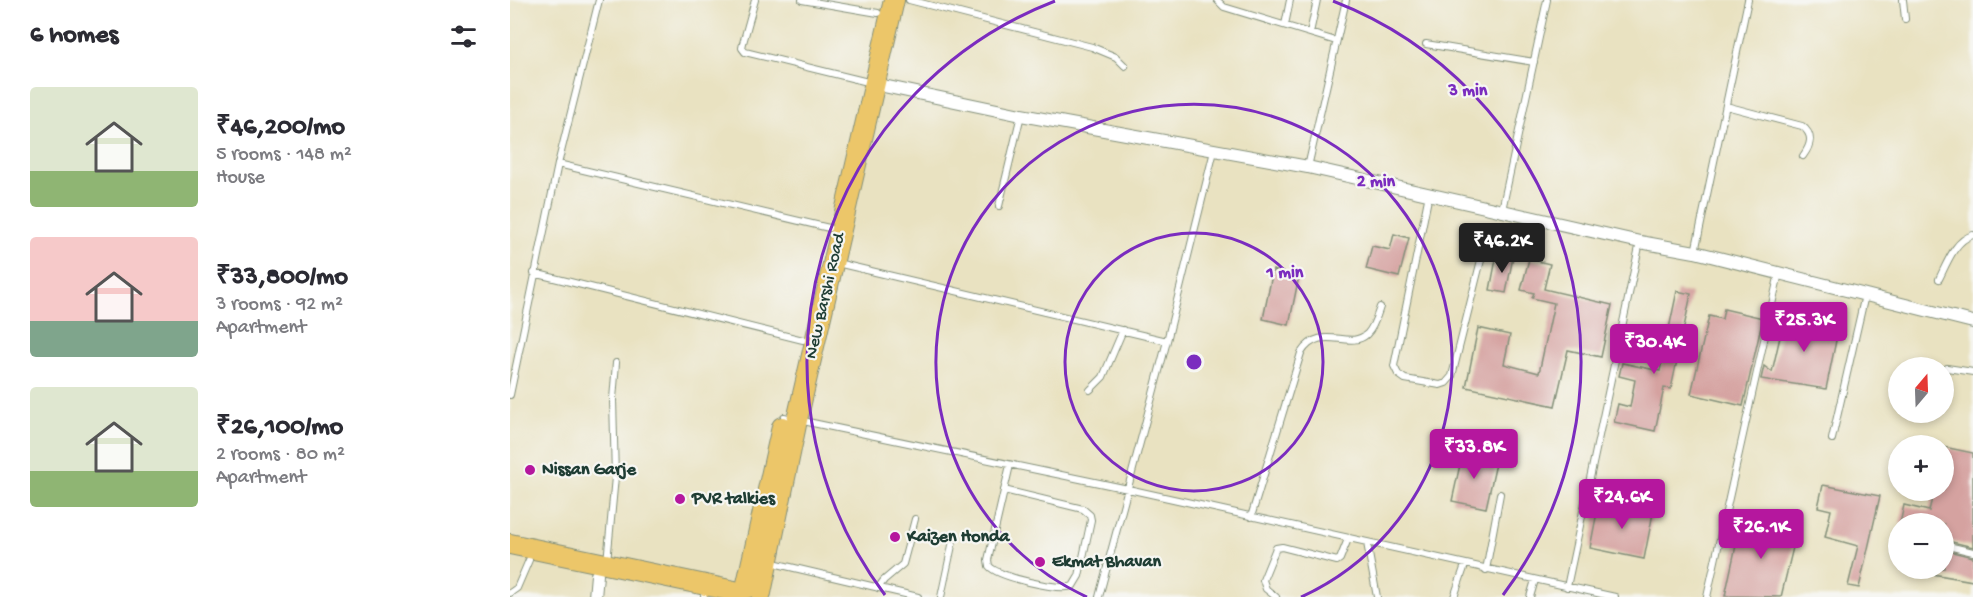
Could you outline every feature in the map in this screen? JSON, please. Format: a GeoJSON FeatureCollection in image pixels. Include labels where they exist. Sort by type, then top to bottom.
{"type":"FeatureCollection","features":[{"type":"Feature","properties":{"kind":"highway","name":"New Barshi Road"},"geometry":{"type":"LineString","coordinates":[[749,594],[766,562],[803,340],[829,228],[894,0]]}},
{"type":"Feature","properties":{"kind":"highway","name":"New Barshi Road"},"geometry":{"type":"LineString","coordinates":[[749,594],[790,418],[834,262],[869,82],[879,6]]}},
{"type":"Feature","properties":{"kind":"highway"},"geometry":{"type":"LineString","coordinates":[[510,544],[709,597]]}},
{"type":"Feature","properties":{"kind":"highway"},"geometry":{"type":"LineString","coordinates":[[519,558],[749,594]]}},
{"type":"Feature","properties":{"kind":"street"},"geometry":{"type":"LineString","coordinates":[[869,82],[1021,115],[1308,167],[1640,242],[1695,252],[1973,322]]}},
{"type":"Feature","properties":{"kind":"street"},"geometry":{"type":"LineString","coordinates":[[595,597],[602,570]]}},
{"type":"Feature","properties":{"kind":"lane"},"geometry":{"type":"LineString","coordinates":[[510,395],[558,164],[599,0]]}},
{"type":"Feature","properties":{"kind":"lane"},"geometry":{"type":"LineString","coordinates":[[754,0],[742,43],[745,52],[869,82]]}},
{"type":"Feature","properties":{"kind":"lane"},"geometry":{"type":"LineString","coordinates":[[802,0],[879,6]]}},
{"type":"Feature","properties":{"kind":"lane"},"geometry":{"type":"LineString","coordinates":[[909,0],[1092,47],[1116,57],[1125,66]]}},
{"type":"Feature","properties":{"kind":"lane"},"geometry":{"type":"LineString","coordinates":[[1217,0],[1224,7],[1336,41]]}},
{"type":"Feature","properties":{"kind":"lane"},"geometry":{"type":"LineString","coordinates":[[1285,25],[1290,0]]}},
{"type":"Feature","properties":{"kind":"lane"},"geometry":{"type":"LineString","coordinates":[[1310,33],[1317,0]]}},
{"type":"Feature","properties":{"kind":"lane"},"geometry":{"type":"LineString","coordinates":[[1308,167],[1346,0]]}},
{"type":"Feature","properties":{"kind":"lane"},"geometry":{"type":"LineString","coordinates":[[1502,210],[1547,0]]}},
{"type":"Feature","properties":{"kind":"lane"},"geometry":{"type":"LineString","coordinates":[[1695,252],[1748,0]]}},
{"type":"Feature","properties":{"kind":"lane"},"geometry":{"type":"LineString","coordinates":[[1903,0],[1905,19]]}},
{"type":"Feature","properties":{"kind":"lane"},"geometry":{"type":"LineString","coordinates":[[1426,44],[1534,62]]}},
{"type":"Feature","properties":{"kind":"lane"},"geometry":{"type":"LineString","coordinates":[[1725,106],[1802,126],[1809,131],[1811,137],[1809,149],[1803,156]]}},
{"type":"Feature","properties":{"kind":"lane"},"geometry":{"type":"LineString","coordinates":[[999,206],[1021,115]]}},
{"type":"Feature","properties":{"kind":"lane"},"geometry":{"type":"LineString","coordinates":[[1099,597],[1167,341],[1214,151]]}},
{"type":"Feature","properties":{"kind":"lane"},"geometry":{"type":"LineString","coordinates":[[558,164],[829,228]]}},
{"type":"Feature","properties":{"kind":"lane"},"geometry":{"type":"LineString","coordinates":[[1430,194],[1394,366],[1398,374],[1405,379],[1440,385],[1446,383],[1452,376],[1481,260]]}},
{"type":"Feature","properties":{"kind":"lane"},"geometry":{"type":"LineString","coordinates":[[1939,279],[1957,245],[1968,236],[1973,235]]}},
{"type":"Feature","properties":{"kind":"lane"},"geometry":{"type":"LineString","coordinates":[[1567,587],[1640,242]]}},
{"type":"Feature","properties":{"kind":"lane"},"geometry":{"type":"LineString","coordinates":[[834,262],[1167,341]]}},
{"type":"Feature","properties":{"kind":"lane"},"geometry":{"type":"LineString","coordinates":[[534,273],[803,340]]}},
{"type":"Feature","properties":{"kind":"lane"},"geometry":{"type":"LineString","coordinates":[[1707,597],[1779,273]]}},
{"type":"Feature","properties":{"kind":"lane"},"geometry":{"type":"LineString","coordinates":[[1832,439],[1865,295]]}},
{"type":"Feature","properties":{"kind":"lane"},"geometry":{"type":"LineString","coordinates":[[1251,517],[1301,353],[1314,339],[1358,339],[1366,336],[1380,308]]}},
{"type":"Feature","properties":{"kind":"lane"},"geometry":{"type":"LineString","coordinates":[[1090,390],[1103,377],[1123,330]]}},
{"type":"Feature","properties":{"kind":"lane"},"geometry":{"type":"LineString","coordinates":[[602,570],[615,477],[613,399],[616,363]]}},
{"type":"Feature","properties":{"kind":"lane"},"geometry":{"type":"LineString","coordinates":[[1954,367],[1973,372]]}},
{"type":"Feature","properties":{"kind":"lane"},"geometry":{"type":"LineString","coordinates":[[790,418],[1128,489],[1615,597]]}},
{"type":"Feature","properties":{"kind":"lane"},"geometry":{"type":"LineString","coordinates":[[1004,490],[1083,509],[1090,515],[1091,520],[1079,576],[1073,586],[1060,588],[997,573],[988,566],[988,560],[1004,490],[1010,465]]}},
{"type":"Feature","properties":{"kind":"lane"},"geometry":{"type":"LineString","coordinates":[[1486,570],[1500,494]]}},
{"type":"Feature","properties":{"kind":"lane"},"geometry":{"type":"LineString","coordinates":[[878,588],[884,579],[903,564],[915,519]]}},
{"type":"Feature","properties":{"kind":"lane"},"geometry":{"type":"LineString","coordinates":[[941,597],[954,536]]}},
{"type":"Feature","properties":{"kind":"lane"},"geometry":{"type":"LineString","coordinates":[[1276,597],[1266,589],[1263,580],[1276,548],[1282,547],[1337,561],[1341,559],[1348,539]]}},
{"type":"Feature","properties":{"kind":"lane"},"geometry":{"type":"LineString","coordinates":[[1367,543],[1377,597]]}},
{"type":"Feature","properties":{"kind":"lane"},"geometry":{"type":"LineString","coordinates":[[1954,547],[1973,552]]}},
{"type":"Feature","properties":{"kind":"lane"},"geometry":{"type":"LineString","coordinates":[[510,593],[517,588],[519,558]]}},
{"type":"Feature","properties":{"kind":"lane"},"geometry":{"type":"LineString","coordinates":[[766,562],[918,597]]}},
{"type":"Feature","properties":{"kind":"lane"},"geometry":{"type":"LineString","coordinates":[[1454,597],[1465,565]]}},
{"type":"Feature","properties":{"kind":"lane"},"geometry":{"type":"LineString","coordinates":[[1530,597],[1535,580]]}},
{"type":"Feature","properties":{"kind":"building"},"geometry":{"type":"Polygon","coordinates":[[[1394,234],[1409,238],[1399,277],[1366,269],[1372,246],[1390,250],[1394,234]]]}},
{"type":"Feature","properties":{"kind":"building"},"geometry":{"type":"Polygon","coordinates":[[[1497,254],[1513,257],[1506,293],[1490,290],[1497,254]]]}},
{"type":"Feature","properties":{"kind":"building"},"geometry":{"type":"Polygon","coordinates":[[[1529,259],[1550,264],[1544,289],[1612,305],[1601,357],[1568,350],[1555,406],[1466,387],[1478,328],[1510,335],[1504,364],[1539,373],[1554,303],[1532,298],[1534,293],[1521,290],[1529,259]]]}},
{"type":"Feature","properties":{"kind":"building"},"geometry":{"type":"Polygon","coordinates":[[[1273,270],[1299,276],[1289,325],[1263,319],[1273,270]]]}},
{"type":"Feature","properties":{"kind":"building"},"geometry":{"type":"Polygon","coordinates":[[[1677,291],[1691,294],[1671,389],[1664,388],[1655,431],[1614,422],[1618,404],[1630,407],[1635,380],[1619,376],[1622,363],[1660,371],[1677,291]]]}},
{"type":"Feature","properties":{"kind":"building"},"geometry":{"type":"Polygon","coordinates":[[[1724,309],[1763,318],[1743,406],[1691,394],[1709,316],[1722,319],[1724,309]]]}},
{"type":"Feature","properties":{"kind":"building"},"geometry":{"type":"Polygon","coordinates":[[[1785,315],[1839,326],[1826,389],[1761,379],[1764,366],[1772,372],[1785,315]]]}},
{"type":"Feature","properties":{"kind":"building"},"geometry":{"type":"Polygon","coordinates":[[[1954,449],[1973,453],[1973,547],[1954,542],[1954,513],[1902,513],[1904,505],[1929,511],[1931,501],[1954,501],[1954,449]]]}},
{"type":"Feature","properties":{"kind":"building"},"geometry":{"type":"Polygon","coordinates":[[[1463,451],[1497,459],[1486,508],[1452,501],[1463,451]]]}},
{"type":"Feature","properties":{"kind":"building"},"geometry":{"type":"Polygon","coordinates":[[[1823,485],[1880,496],[1859,588],[1848,586],[1858,546],[1825,537],[1831,510],[1818,507],[1823,485]]]}},
{"type":"Feature","properties":{"kind":"building"},"geometry":{"type":"Polygon","coordinates":[[[1599,502],[1653,513],[1644,559],[1590,548],[1599,502]]]}},
{"type":"Feature","properties":{"kind":"building"},"geometry":{"type":"Polygon","coordinates":[[[1742,518],[1797,531],[1781,597],[1725,596],[1742,518]]]}},
{"type":"Feature","properties":{"kind":"building"},"geometry":{"type":"Polygon","coordinates":[[[1954,552],[1973,557],[1973,581],[1954,578],[1954,552]]]}},
{"type":"Feature","properties":{"kind":"place","name":"Nissan Garje"},"geometry":{"type":"Point","coordinates":[530,470]}},
{"type":"Feature","properties":{"kind":"place","name":"PVR talkies"},"geometry":{"type":"Point","coordinates":[680,499]}},
{"type":"Feature","properties":{"kind":"place","name":"Kaizen Honda"},"geometry":{"type":"Point","coordinates":[895,537]}},
{"type":"Feature","properties":{"kind":"place","name":"Ekmat Bhavan"},"geometry":{"type":"Point","coordinates":[1040,562]}}]}
